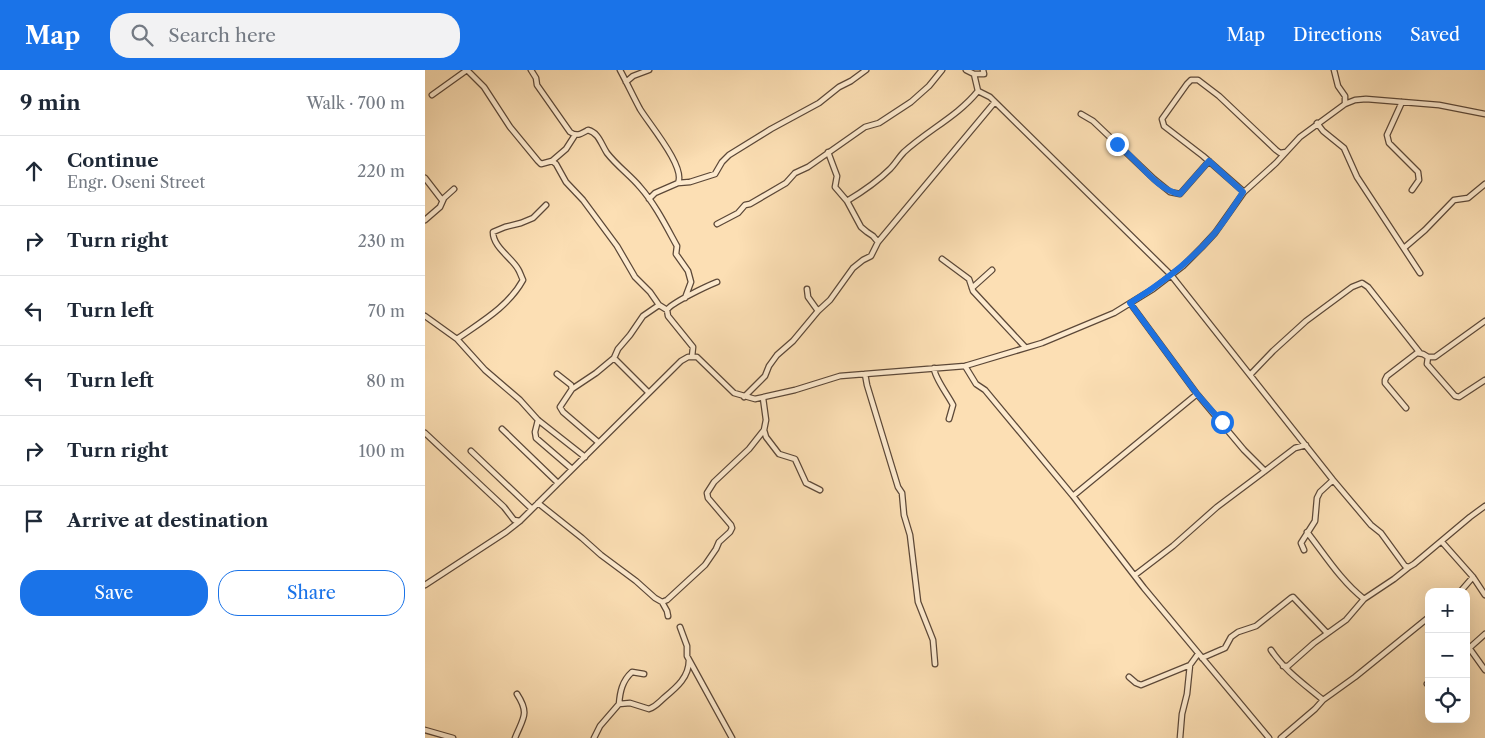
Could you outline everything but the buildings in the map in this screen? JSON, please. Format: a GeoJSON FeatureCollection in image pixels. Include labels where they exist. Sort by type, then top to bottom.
{"type":"FeatureCollection","features":[{"type":"Feature","properties":{"kind":"street"},"geometry":{"type":"LineString","coordinates":[[432,95],[467,70],[485,87],[510,127],[541,164],[552,161],[566,149],[575,135]]}},
{"type":"Feature","properties":{"kind":"street"},"geometry":{"type":"LineString","coordinates":[[531,70],[536,78],[537,85],[570,132],[575,135],[588,130],[593,132],[606,152],[634,180],[649,200],[677,246],[676,254],[688,271],[691,282],[685,298]]}},
{"type":"Feature","properties":{"kind":"street"},"geometry":{"type":"LineString","coordinates":[[620,70],[641,111],[665,143],[677,166],[681,183]]}},
{"type":"Feature","properties":{"kind":"street"},"geometry":{"type":"LineString","coordinates":[[626,82],[633,76],[649,70]]}},
{"type":"Feature","properties":{"kind":"street"},"geometry":{"type":"LineString","coordinates":[[649,200],[655,192],[715,174],[722,162],[729,156],[771,129],[819,103],[866,70]]}},
{"type":"Feature","properties":{"kind":"street"},"geometry":{"type":"LineString","coordinates":[[717,224],[738,213],[745,205],[786,183],[795,173],[808,167],[865,128],[879,123],[911,102],[929,86],[942,70]]}},
{"type":"Feature","properties":{"kind":"street"},"geometry":{"type":"LineString","coordinates":[[966,70],[974,74],[984,74],[983,70]]}},
{"type":"Feature","properties":{"kind":"street"},"geometry":{"type":"LineString","coordinates":[[1334,70],[1338,86],[1345,96],[1345,104]]}},
{"type":"Feature","properties":{"kind":"street"},"geometry":{"type":"LineString","coordinates":[[974,74],[978,91]]}},
{"type":"Feature","properties":{"kind":"street"},"geometry":{"type":"LineString","coordinates":[[1243,192],[1209,161],[1164,126],[1161,119],[1187,84],[1195,79],[1219,96],[1276,150],[1280,153],[1286,152]]}},
{"type":"Feature","properties":{"kind":"street"},"geometry":{"type":"LineString","coordinates":[[847,202],[869,187],[890,169],[904,152],[948,119],[978,91]]}},
{"type":"Feature","properties":{"kind":"street"},"geometry":{"type":"LineString","coordinates":[[978,91],[990,97],[1171,275],[1333,480],[1371,525],[1381,533],[1401,562],[1409,567]]}},
{"type":"Feature","properties":{"kind":"street"},"geometry":{"type":"LineString","coordinates":[[425,585],[520,521],[648,392],[688,356],[697,357],[734,393],[744,397],[763,398],[840,376],[965,366],[1042,342],[1094,322],[1114,313],[1171,275],[1183,266],[1215,233],[1243,192],[1300,137],[1345,104],[1366,98],[1439,106],[1485,114]]}},
{"type":"Feature","properties":{"kind":"street"},"geometry":{"type":"LineString","coordinates":[[1403,102],[1387,136],[1389,143],[1418,172],[1419,180],[1412,190]]}},
{"type":"Feature","properties":{"kind":"street"},"geometry":{"type":"LineString","coordinates":[[744,397],[765,376],[777,355],[798,336],[818,311],[830,300],[853,268],[871,256],[878,242],[994,103]]}},
{"type":"Feature","properties":{"kind":"street"},"geometry":{"type":"LineString","coordinates":[[1081,114],[1093,120],[1170,192],[1180,194],[1209,161]]}},
{"type":"Feature","properties":{"kind":"street"},"geometry":{"type":"LineString","coordinates":[[1317,123],[1323,131],[1344,148],[1357,177],[1420,273]]}},
{"type":"Feature","properties":{"kind":"street"},"geometry":{"type":"LineString","coordinates":[[828,152],[837,176],[835,187],[847,202],[861,227],[878,242]]}},
{"type":"Feature","properties":{"kind":"street"},"geometry":{"type":"LineString","coordinates":[[552,161],[556,164],[566,182],[583,200],[617,246],[635,277],[650,292],[659,306],[667,310]]}},
{"type":"Feature","properties":{"kind":"street"},"geometry":{"type":"LineString","coordinates":[[425,178],[442,200]]}},
{"type":"Feature","properties":{"kind":"street"},"geometry":{"type":"LineString","coordinates":[[1404,248],[1425,230],[1454,200],[1468,198],[1485,184]]}},
{"type":"Feature","properties":{"kind":"street"},"geometry":{"type":"LineString","coordinates":[[425,220],[440,207],[442,200],[454,190]]}},
{"type":"Feature","properties":{"kind":"street"},"geometry":{"type":"LineString","coordinates":[[457,340],[505,304],[518,290],[523,280],[519,270],[497,245],[493,238],[493,232],[505,227],[521,224],[533,218],[545,205]]}},
{"type":"Feature","properties":{"kind":"street"},"geometry":{"type":"LineString","coordinates":[[942,259],[969,279],[972,288],[978,296],[1025,347]]}},
{"type":"Feature","properties":{"kind":"street"},"geometry":{"type":"LineString","coordinates":[[972,288],[992,270]]}},
{"type":"Feature","properties":{"kind":"street"},"geometry":{"type":"LineString","coordinates":[[667,310],[670,306],[703,287],[717,282]]}},
{"type":"Feature","properties":{"kind":"street"},"geometry":{"type":"LineString","coordinates":[[1250,375],[1306,321],[1353,287],[1362,283],[1368,287],[1420,353],[1428,358],[1435,357],[1485,321]]}},
{"type":"Feature","properties":{"kind":"street"},"geometry":{"type":"LineString","coordinates":[[807,289],[811,302],[818,311]]}},
{"type":"Feature","properties":{"kind":"street"},"geometry":{"type":"LineString","coordinates":[[1130,303],[1197,394],[1243,450],[1265,471]]}},
{"type":"Feature","properties":{"kind":"street"},"geometry":{"type":"LineString","coordinates":[[598,442],[563,412],[560,407],[572,389],[614,358],[618,349],[643,316],[659,306]]}},
{"type":"Feature","properties":{"kind":"street"},"geometry":{"type":"LineString","coordinates":[[667,310],[668,316],[693,347],[693,356]]}},
{"type":"Feature","properties":{"kind":"street"},"geometry":{"type":"LineString","coordinates":[[425,316],[457,340],[481,367],[521,400],[538,420],[585,456]]}},
{"type":"Feature","properties":{"kind":"street"},"geometry":{"type":"LineString","coordinates":[[1406,408],[1385,383],[1385,380],[1387,376],[1406,361],[1420,353]]}},
{"type":"Feature","properties":{"kind":"street"},"geometry":{"type":"LineString","coordinates":[[614,358],[648,392]]}},
{"type":"Feature","properties":{"kind":"street"},"geometry":{"type":"LineString","coordinates":[[1428,358],[1427,364],[1455,396],[1459,398],[1485,380]]}},
{"type":"Feature","properties":{"kind":"street"},"geometry":{"type":"LineString","coordinates":[[965,366],[976,384],[990,395],[1073,496],[1144,588],[1269,738]]}},
{"type":"Feature","properties":{"kind":"street"},"geometry":{"type":"LineString","coordinates":[[934,368],[935,377],[945,389],[953,405],[949,419]]}},
{"type":"Feature","properties":{"kind":"street"},"geometry":{"type":"LineString","coordinates":[[557,374],[571,385],[572,389]]}},
{"type":"Feature","properties":{"kind":"street"},"geometry":{"type":"LineString","coordinates":[[865,374],[901,493],[904,515],[910,536],[918,602],[933,640],[935,664]]}},
{"type":"Feature","properties":{"kind":"street"},"geometry":{"type":"LineString","coordinates":[[1073,496],[1197,394]]}},
{"type":"Feature","properties":{"kind":"street"},"geometry":{"type":"LineString","coordinates":[[662,602],[667,600],[705,564],[719,542],[732,528],[708,498],[707,494],[715,482],[749,449],[764,430],[766,420],[763,398]]}},
{"type":"Feature","properties":{"kind":"street"},"geometry":{"type":"LineString","coordinates":[[538,420],[535,432],[536,438],[572,469]]}},
{"type":"Feature","properties":{"kind":"street"},"geometry":{"type":"LineString","coordinates":[[502,429],[558,483]]}},
{"type":"Feature","properties":{"kind":"street"},"geometry":{"type":"LineString","coordinates":[[764,430],[766,437],[779,454],[795,459],[806,483],[820,490]]}},
{"type":"Feature","properties":{"kind":"street"},"geometry":{"type":"LineString","coordinates":[[425,433],[504,507],[514,520],[520,521]]}},
{"type":"Feature","properties":{"kind":"street"},"geometry":{"type":"LineString","coordinates":[[1135,575],[1173,546],[1217,507],[1295,448],[1306,445]]}},
{"type":"Feature","properties":{"kind":"street"},"geometry":{"type":"LineString","coordinates":[[471,451],[532,509]]}},
{"type":"Feature","properties":{"kind":"street"},"geometry":{"type":"LineString","coordinates":[[1304,550],[1301,543],[1315,521],[1317,498],[1320,492],[1333,480]]}},
{"type":"Feature","properties":{"kind":"street"},"geometry":{"type":"LineString","coordinates":[[538,503],[582,538],[601,556],[662,602],[668,616]]}},
{"type":"Feature","properties":{"kind":"street"},"geometry":{"type":"LineString","coordinates":[[1485,507],[1485,513]]}},
{"type":"Feature","properties":{"kind":"street"},"geometry":{"type":"LineString","coordinates":[[1283,666],[1287,666],[1327,633],[1335,629],[1364,599],[1394,580],[1485,507]]}},
{"type":"Feature","properties":{"kind":"street"},"geometry":{"type":"LineString","coordinates":[[513,526],[514,520]]}},
{"type":"Feature","properties":{"kind":"street"},"geometry":{"type":"LineString","coordinates":[[1307,532],[1328,561],[1364,599]]}},
{"type":"Feature","properties":{"kind":"street"},"geometry":{"type":"LineString","coordinates":[[1442,542],[1473,577],[1485,595]]}},
{"type":"Feature","properties":{"kind":"street"},"geometry":{"type":"LineString","coordinates":[[1463,588],[1473,577]]}},
{"type":"Feature","properties":{"kind":"street"},"geometry":{"type":"LineString","coordinates":[[1202,658],[1225,648],[1231,638],[1238,632],[1257,626],[1293,597],[1327,633]]}},
{"type":"Feature","properties":{"kind":"street"},"geometry":{"type":"LineString","coordinates":[[1281,738],[1323,700],[1355,677],[1425,620]]}},
{"type":"Feature","properties":{"kind":"street"},"geometry":{"type":"LineString","coordinates":[[679,626],[687,646],[687,656],[732,738]]}},
{"type":"Feature","properties":{"kind":"street"},"geometry":{"type":"LineString","coordinates":[[1470,648],[1485,634]]}},
{"type":"Feature","properties":{"kind":"street"},"geometry":{"type":"LineString","coordinates":[[1271,650],[1283,666],[1323,700]]}},
{"type":"Feature","properties":{"kind":"street"},"geometry":{"type":"LineString","coordinates":[[1470,652],[1485,670]]}},
{"type":"Feature","properties":{"kind":"street"},"geometry":{"type":"LineString","coordinates":[[1180,738],[1190,665],[1198,654]]}},
{"type":"Feature","properties":{"kind":"street"},"geometry":{"type":"LineString","coordinates":[[619,704],[630,703],[649,709],[656,707],[682,681],[688,670],[689,660]]}},
{"type":"Feature","properties":{"kind":"street"},"geometry":{"type":"LineString","coordinates":[[1129,677],[1136,684],[1141,685],[1190,665]]}},
{"type":"Feature","properties":{"kind":"street"},"geometry":{"type":"LineString","coordinates":[[594,738],[600,726],[619,704],[621,691],[628,676],[632,672],[644,674]]}},
{"type":"Feature","properties":{"kind":"street"},"geometry":{"type":"LineString","coordinates":[[515,738],[523,720],[525,709],[517,694]]}},
{"type":"Feature","properties":{"kind":"street"},"geometry":{"type":"LineString","coordinates":[[425,730],[453,738]]}},
{"type":"Feature","properties":{"kind":"route"},"geometry":{"type":"LineString","coordinates":[[1117,144],[1170,192],[1180,194],[1209,161],[1243,192],[1215,233],[1183,266],[1153,289],[1130,303],[1197,394],[1222,422]]}}]}
